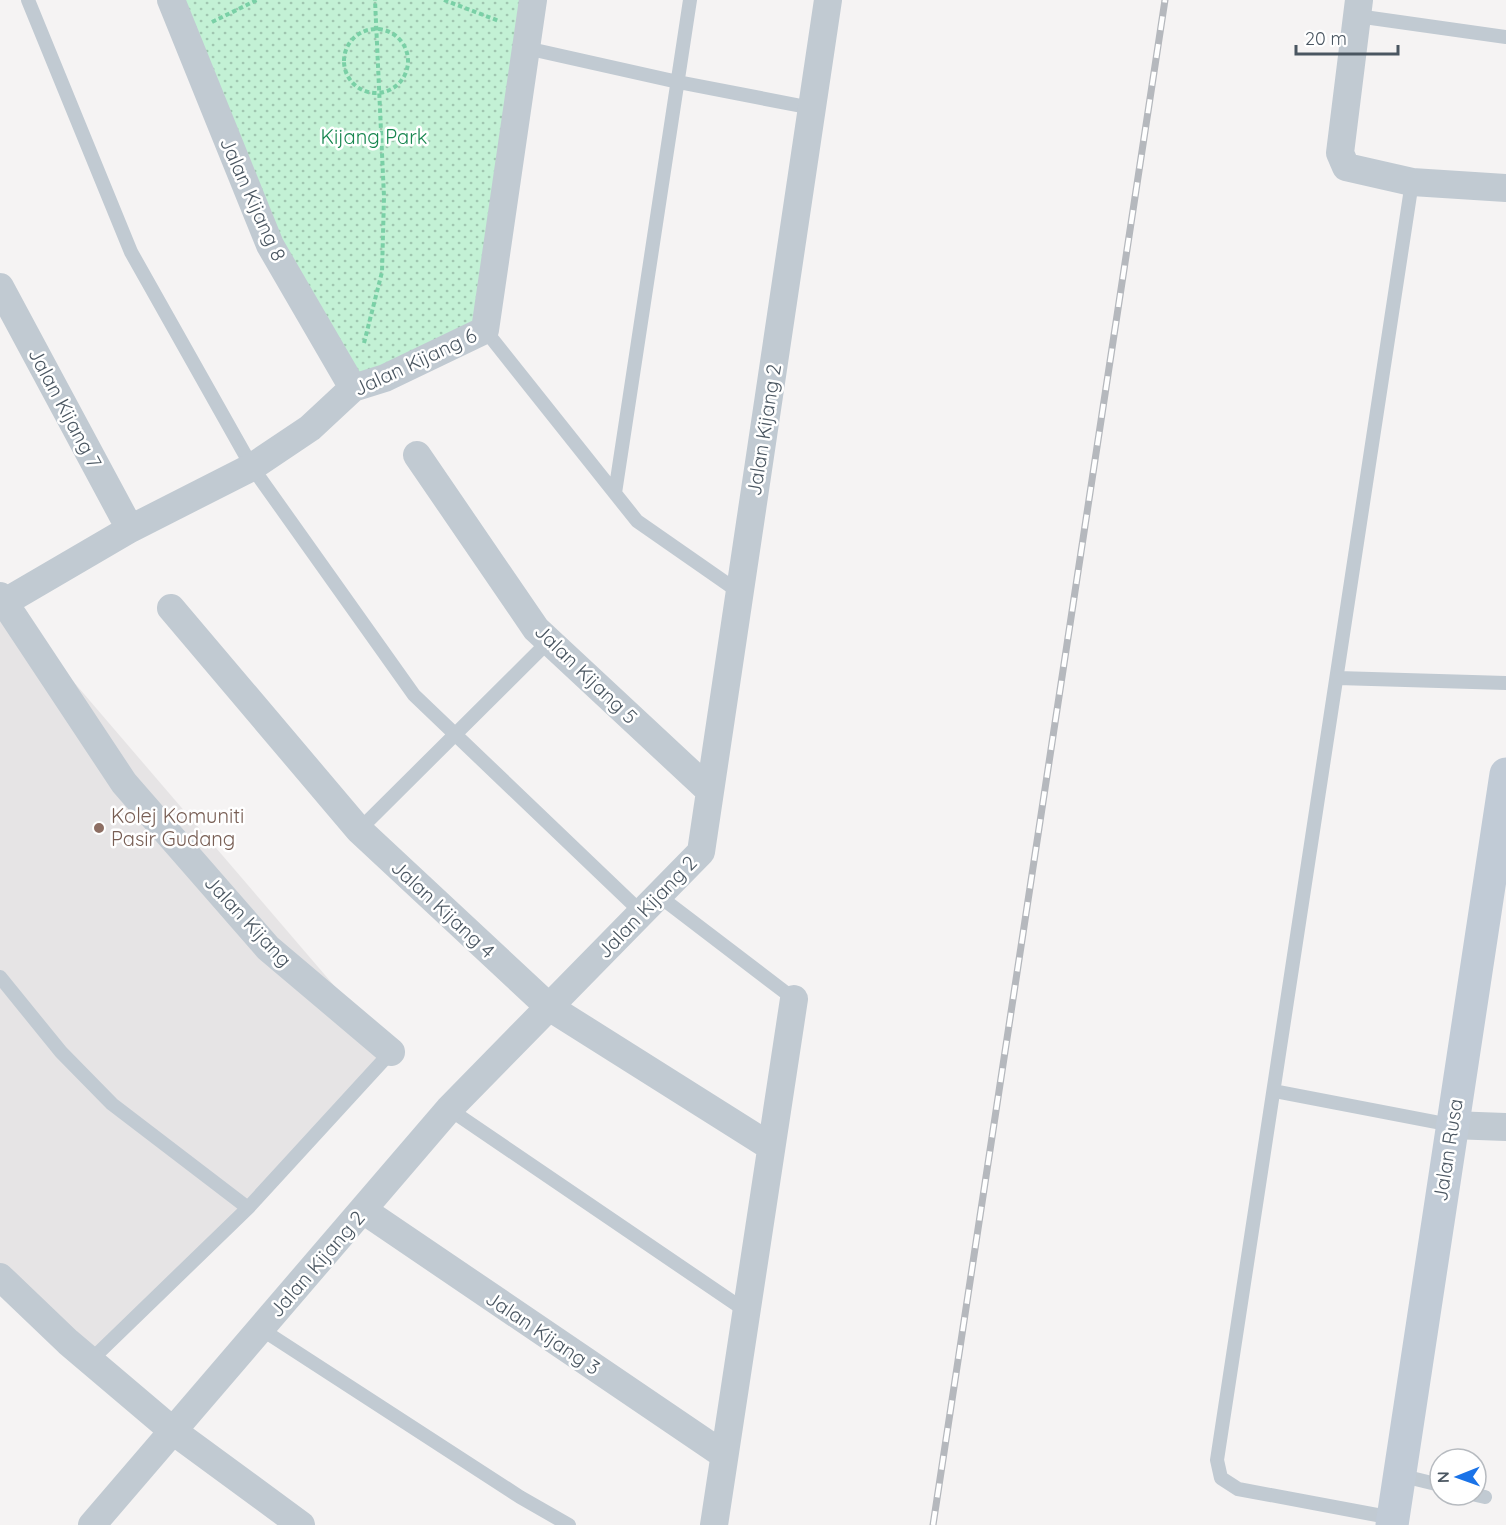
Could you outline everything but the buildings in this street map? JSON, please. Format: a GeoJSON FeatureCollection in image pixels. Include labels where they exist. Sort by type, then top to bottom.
{"type":"FeatureCollection","features":[{"type":"Feature","properties":{"kind":"street","name":"Jalan Kijang 8"},"geometry":{"type":"LineString","coordinates":[[171,0],[270,245],[353,388]]}},
{"type":"Feature","properties":{"kind":"street","name":"Jalan Kijang 6"},"geometry":{"type":"LineString","coordinates":[[1,601],[130,529],[252,467],[310,428],[353,388],[385,378],[485,330],[533,0]]}},
{"type":"Feature","properties":{"kind":"street","name":"Jalan Kijang 2"},"geometry":{"type":"LineString","coordinates":[[92,1525],[449,1110],[701,852],[828,0]]}},
{"type":"Feature","properties":{"kind":"street"},"geometry":{"type":"LineString","coordinates":[[1358,8],[1341,161],[1346,167],[1412,182],[1506,188]]}},
{"type":"Feature","properties":{"kind":"street","name":"Jalan Kijang 7"},"geometry":{"type":"LineString","coordinates":[[0,287],[130,529]]}},
{"type":"Feature","properties":{"kind":"street","name":"Jalan Kijang 5"},"geometry":{"type":"LineString","coordinates":[[417,455],[536,629],[710,791]]}},
{"type":"Feature","properties":{"kind":"street","name":"Jalan Kijang"},"geometry":{"type":"LineString","coordinates":[[1,601],[131,792],[268,948],[392,1052]]}},
{"type":"Feature","properties":{"kind":"street","name":"Jalan Kijang 4"},"geometry":{"type":"LineString","coordinates":[[171,608],[359,830],[549,1007],[771,1147]]}},
{"type":"Feature","properties":{"kind":"street","name":"Jalan Rusa"},"geometry":{"type":"LineString","coordinates":[[1392,1521],[1506,774]]}},
{"type":"Feature","properties":{"kind":"street"},"geometry":{"type":"LineString","coordinates":[[714,1525],[794,999]]}},
{"type":"Feature","properties":{"kind":"street"},"geometry":{"type":"LineString","coordinates":[[1451,1125],[1506,1127]]}},
{"type":"Feature","properties":{"kind":"street","name":"Jalan Kijang 3"},"geometry":{"type":"LineString","coordinates":[[363,1210],[724,1455]]}},
{"type":"Feature","properties":{"kind":"street"},"geometry":{"type":"LineString","coordinates":[[0,1277],[90,1361],[173,1431],[301,1525]]}},
{"type":"Feature","properties":{"kind":"lane"},"geometry":{"type":"LineString","coordinates":[[28,0],[131,252],[252,467],[414,694],[455,734],[650,904],[794,999]]}},
{"type":"Feature","properties":{"kind":"lane"},"geometry":{"type":"LineString","coordinates":[[615,493],[690,0]]}},
{"type":"Feature","properties":{"kind":"lane"},"geometry":{"type":"LineString","coordinates":[[1358,8],[1506,37]]}},
{"type":"Feature","properties":{"kind":"lane"},"geometry":{"type":"LineString","coordinates":[[528,38],[678,82],[812,108]]}},
{"type":"Feature","properties":{"kind":"lane"},"geometry":{"type":"LineString","coordinates":[[1392,1521],[1238,1489],[1221,1478],[1217,1460],[1412,182]]}},
{"type":"Feature","properties":{"kind":"lane"},"geometry":{"type":"LineString","coordinates":[[485,330],[637,521],[740,592]]}},
{"type":"Feature","properties":{"kind":"lane"},"geometry":{"type":"LineString","coordinates":[[359,830],[550,640]]}},
{"type":"Feature","properties":{"kind":"lane"},"geometry":{"type":"LineString","coordinates":[[1338,678],[1506,683]]}},
{"type":"Feature","properties":{"kind":"lane"},"geometry":{"type":"LineString","coordinates":[[0,977],[61,1052],[112,1104],[248,1208]]}},
{"type":"Feature","properties":{"kind":"lane"},"geometry":{"type":"LineString","coordinates":[[90,1361],[248,1208],[392,1052]]}},
{"type":"Feature","properties":{"kind":"lane"},"geometry":{"type":"LineString","coordinates":[[1274,1091],[1451,1125]]}},
{"type":"Feature","properties":{"kind":"lane"},"geometry":{"type":"LineString","coordinates":[[449,1110],[746,1311]]}},
{"type":"Feature","properties":{"kind":"lane"},"geometry":{"type":"LineString","coordinates":[[261,1329],[520,1497],[569,1525]]}},
{"type":"Feature","properties":{"kind":"lane"},"geometry":{"type":"LineString","coordinates":[[1399,1475],[1428,1482]]}},
{"type":"Feature","properties":{"kind":"path"},"geometry":{"type":"LineString","coordinates":[[184,34],[257,0]]}},
{"type":"Feature","properties":{"kind":"path"},"geometry":{"type":"LineString","coordinates":[[353,388],[382,272],[384,197],[375,0]]}},
{"type":"Feature","properties":{"kind":"path"},"geometry":{"type":"LineString","coordinates":[[444,0],[491,19],[528,38]]}},
{"type":"Feature","properties":{"kind":"path"},"geometry":{"type":"LineString","coordinates":[[376,28],[396,35],[407,53],[408,64],[399,83],[390,90],[380,93],[359,89],[346,73],[343,63],[349,42],[366,29],[376,28]]}},
{"type":"Feature","properties":{"kind":"shaded area","name":"Kolej Komuniti Pasir Gudang"},"geometry":{"type":"Polygon","coordinates":[[[0,596],[391,1052],[90,1361],[0,1277],[0,596]]]}},
{"type":"Feature","properties":{"kind":"green space","name":"Kijang Park"},"geometry":{"type":"Polygon","coordinates":[[[171,0],[533,0],[485,330],[353,388],[270,245],[171,0]]]}},
{"type":"Feature","properties":{"kind":"railway"},"geometry":{"type":"LineString","coordinates":[[933,1525],[1165,0]]}},
{"type":"Feature","properties":{"kind":"place","name":"Kolej Komuniti Pasir Gudang"},"geometry":{"type":"Point","coordinates":[99,828]}}]}
